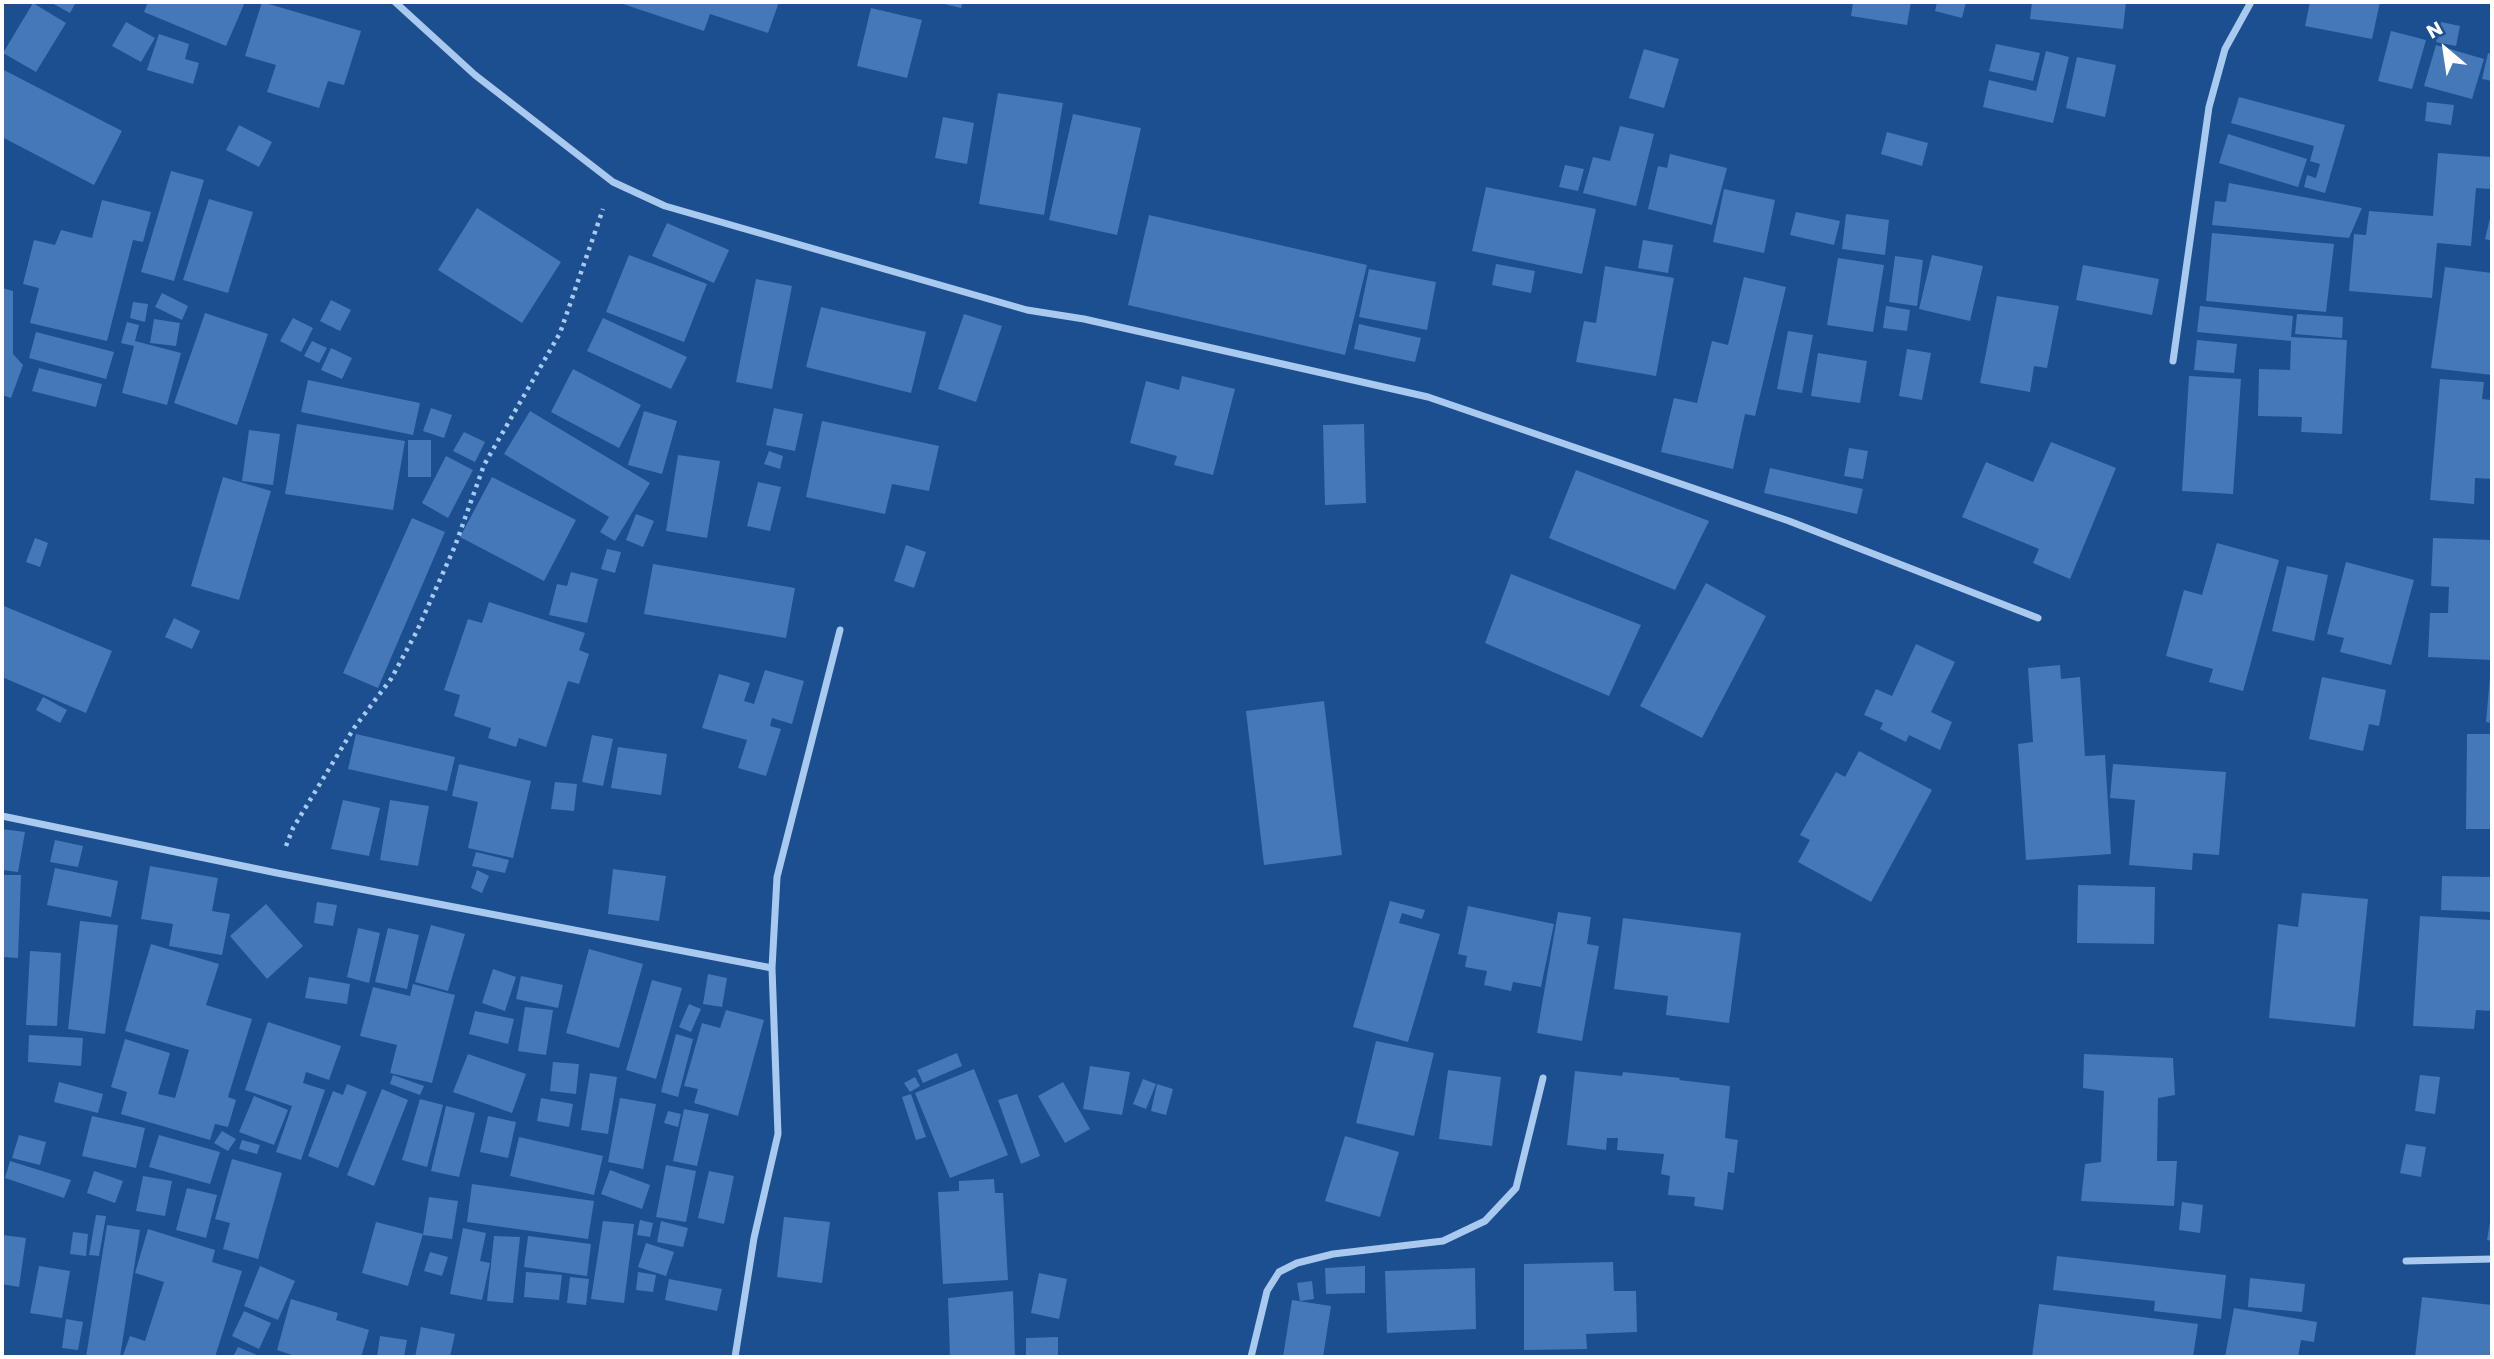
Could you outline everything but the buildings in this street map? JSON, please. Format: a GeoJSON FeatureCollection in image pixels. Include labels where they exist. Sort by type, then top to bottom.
{"type":"FeatureCollection","features":[{"type":"Feature","properties":{"kind":"street"},"geometry":{"type":"LineString","coordinates":[[395,2],[475,75],[613,182],[665,206],[1027,310],[1084,319],[1428,397],[1789,521],[2038,618]]}},
{"type":"Feature","properties":{"kind":"street"},"geometry":{"type":"LineString","coordinates":[[2173,361],[2209,107],[2225,49],[2251,2]]}},
{"type":"Feature","properties":{"kind":"street"},"geometry":{"type":"LineString","coordinates":[[736,1357],[754,1238],[778,1134],[772,968],[777,877],[840,630]]}},
{"type":"Feature","properties":{"kind":"street"},"geometry":{"type":"LineString","coordinates":[[2,816],[277,873],[772,968]]}},
{"type":"Feature","properties":{"kind":"street"},"geometry":{"type":"LineString","coordinates":[[1251,1357],[1267,1291],[1279,1272],[1297,1263],[1333,1254],[1443,1241],[1485,1221],[1516,1188],[1544,1078]]}},
{"type":"Feature","properties":{"kind":"street"},"geometry":{"type":"LineString","coordinates":[[2406,1261],[2492,1259]]}},
{"type":"Feature","properties":{"kind":"path"},"geometry":{"type":"LineString","coordinates":[[277,873],[293,828],[354,728],[391,679],[417,631],[455,546],[484,465],[560,333],[613,182]]}}]}
